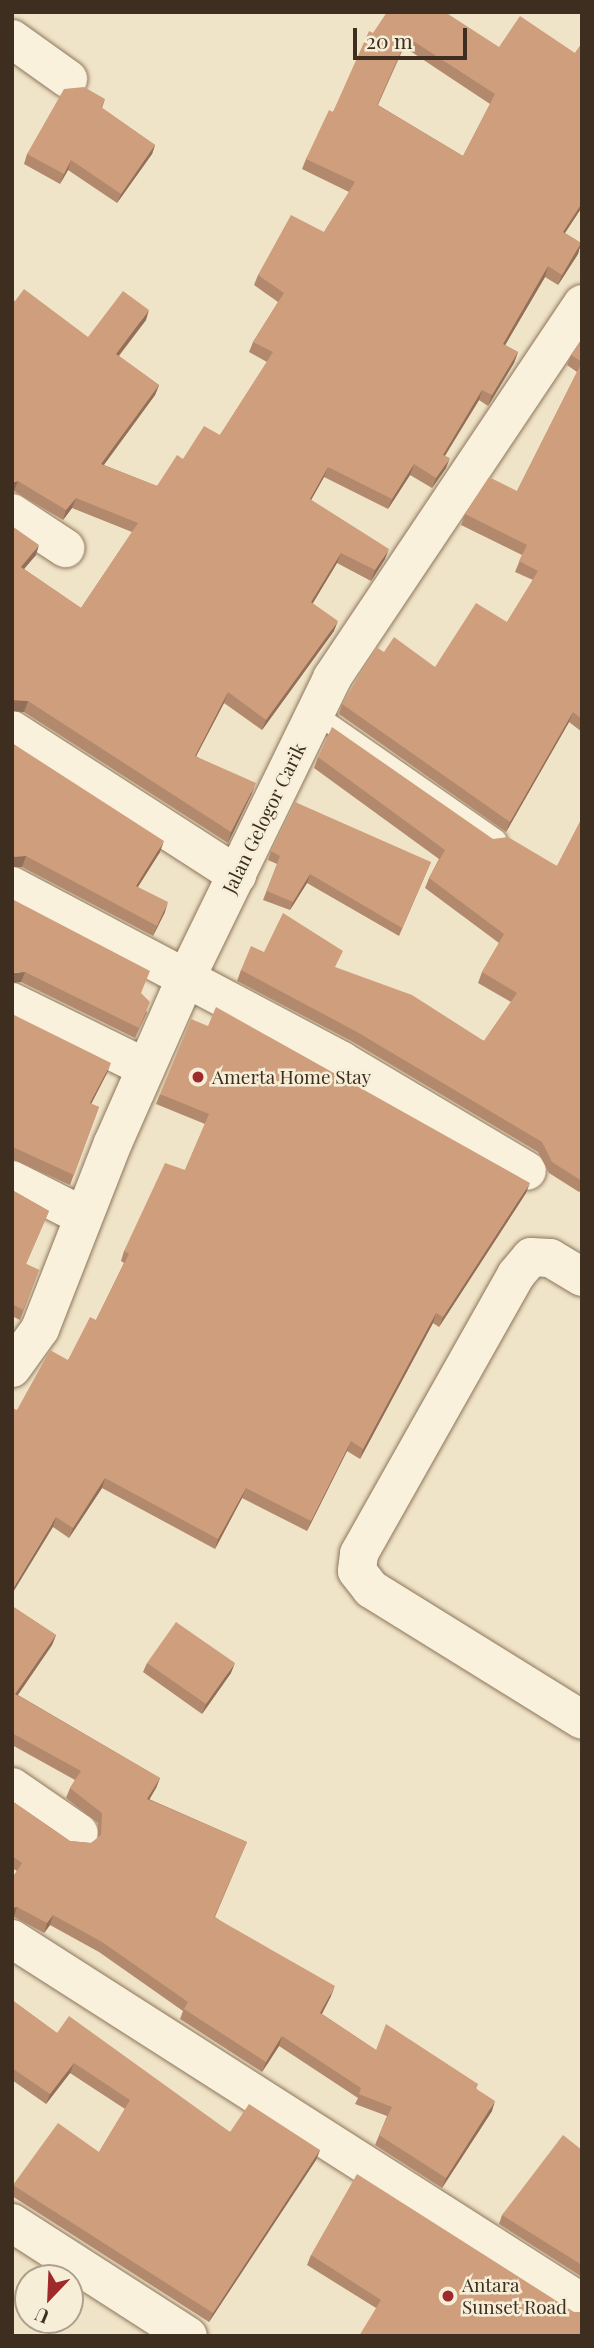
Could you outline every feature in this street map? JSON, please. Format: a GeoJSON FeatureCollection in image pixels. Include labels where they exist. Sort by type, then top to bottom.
{"type":"FeatureCollection","features":[{"type":"Feature","properties":{"kind":"street"},"geometry":{"type":"LineString","coordinates":[[12,39],[68,79]]}},
{"type":"Feature","properties":{"kind":"street","name":"Jalan Gelogor Carik"},"geometry":{"type":"LineString","coordinates":[[12,1368],[40,1329],[83,1216],[185,980],[315,713],[371,617],[582,304]]}},
{"type":"Feature","properties":{"kind":"street"},"geometry":{"type":"LineString","coordinates":[[12,513],[65,548]]}},
{"type":"Feature","properties":{"kind":"street"},"geometry":{"type":"LineString","coordinates":[[12,730],[236,875]]}},
{"type":"Feature","properties":{"kind":"street"},"geometry":{"type":"LineString","coordinates":[[12,886],[342,1061],[527,1171]]}},
{"type":"Feature","properties":{"kind":"street"},"geometry":{"type":"LineString","coordinates":[[12,1002],[146,1068]]}},
{"type":"Feature","properties":{"kind":"street"},"geometry":{"type":"LineString","coordinates":[[12,1180],[83,1216]]}},
{"type":"Feature","properties":{"kind":"street"},"geometry":{"type":"LineString","coordinates":[[582,1277],[550,1258],[531,1257],[516,1275],[359,1554],[357,1571],[371,1589],[582,1720]]}},
{"type":"Feature","properties":{"kind":"street"},"geometry":{"type":"LineString","coordinates":[[12,1787],[79,1833]]}},
{"type":"Feature","properties":{"kind":"street"},"geometry":{"type":"LineString","coordinates":[[12,1939],[582,2303]]}},
{"type":"Feature","properties":{"kind":"street"},"geometry":{"type":"LineString","coordinates":[[12,2223],[188,2336]]}},
{"type":"Feature","properties":{"kind":"lane"},"geometry":{"type":"LineString","coordinates":[[315,713],[496,839]]}},
{"type":"Feature","properties":{"kind":"building"},"geometry":{"type":"Polygon","coordinates":[[[387,12],[445,12],[499,47],[520,16],[575,53],[582,43],[582,203],[563,232],[581,243],[562,275],[548,266],[503,344],[518,352],[492,395],[482,390],[443,455],[450,458],[436,478],[414,464],[392,499],[328,467],[310,499],[389,549],[375,570],[341,553],[311,602],[338,621],[266,720],[228,692],[195,756],[256,783],[231,832],[28,701],[12,700],[12,526],[39,545],[21,567],[81,608],[138,523],[76,498],[66,510],[18,481],[12,482],[12,299],[15,301],[24,289],[88,337],[123,291],[149,310],[116,354],[159,385],[101,464],[157,486],[177,455],[183,459],[204,426],[220,435],[273,352],[253,342],[284,293],[258,275],[291,215],[324,232],[355,182],[306,159],[329,110],[333,112],[369,31],[373,33],[387,12]],[[407,37],[377,105],[463,156],[495,94],[407,37]]]}},
{"type":"Feature","properties":{"kind":"building"},"geometry":{"type":"Polygon","coordinates":[[[84,87],[105,99],[101,107],[155,145],[121,194],[71,160],[64,174],[27,154],[64,89],[84,87]]]}},
{"type":"Feature","properties":{"kind":"building"},"geometry":{"type":"Polygon","coordinates":[[[582,339],[582,362],[571,355],[582,339]]]}},
{"type":"Feature","properties":{"kind":"building"},"geometry":{"type":"Polygon","coordinates":[[[582,362],[582,719],[573,712],[510,822],[342,704],[376,647],[384,652],[394,637],[435,667],[476,603],[507,622],[538,571],[519,561],[527,545],[465,514],[489,477],[517,491],[582,362]]]}},
{"type":"Feature","properties":{"kind":"building"},"geometry":{"type":"Polygon","coordinates":[[[332,727],[493,839],[508,837],[557,866],[582,818],[582,1181],[552,1162],[542,1142],[357,1032],[241,970],[251,946],[264,952],[283,913],[343,951],[335,967],[412,995],[484,1041],[517,993],[482,972],[504,934],[429,878],[445,850],[318,757],[332,727]]]}},
{"type":"Feature","properties":{"kind":"building"},"geometry":{"type":"Polygon","coordinates":[[[12,743],[164,841],[136,886],[168,902],[157,926],[26,856],[12,857],[12,743]]]}},
{"type":"Feature","properties":{"kind":"building"},"geometry":{"type":"Polygon","coordinates":[[[295,802],[431,862],[402,928],[310,874],[293,902],[267,891],[280,856],[271,851],[295,802]]]}},
{"type":"Feature","properties":{"kind":"building"},"geometry":{"type":"Polygon","coordinates":[[[12,899],[150,971],[141,993],[150,1002],[139,1028],[25,972],[12,973],[12,899]]]}},
{"type":"Feature","properties":{"kind":"building"},"geometry":{"type":"Polygon","coordinates":[[[216,1007],[530,1183],[443,1317],[436,1313],[363,1449],[351,1441],[311,1521],[246,1488],[218,1539],[105,1478],[73,1528],[56,1517],[12,1590],[12,1408],[17,1410],[50,1350],[68,1360],[90,1317],[96,1320],[129,1254],[124,1251],[165,1163],[185,1170],[209,1114],[160,1094],[191,1019],[208,1026],[216,1007]]]}},
{"type":"Feature","properties":{"kind":"building"},"geometry":{"type":"Polygon","coordinates":[[[12,1014],[111,1063],[90,1103],[99,1107],[74,1175],[15,1148],[12,1150],[12,1014]]]}},
{"type":"Feature","properties":{"kind":"building"},"geometry":{"type":"Polygon","coordinates":[[[12,1190],[49,1211],[26,1264],[39,1270],[23,1310],[12,1304],[12,1190]]]}},
{"type":"Feature","properties":{"kind":"building"},"geometry":{"type":"Polygon","coordinates":[[[12,1606],[56,1635],[15,1694],[160,1778],[147,1799],[247,1842],[214,1917],[335,1986],[320,2013],[376,2050],[386,2024],[478,2084],[475,2088],[495,2101],[446,2178],[379,2135],[392,2107],[359,2094],[361,2088],[282,2036],[266,2062],[184,2009],[188,2002],[102,1942],[53,1915],[47,1923],[17,1907],[12,1908],[12,1879],[22,1863],[12,1856],[12,1801],[70,1841],[91,1843],[101,1835],[102,1813],[70,1788],[81,1771],[12,1733],[12,1606]]]}},
{"type":"Feature","properties":{"kind":"building"},"geometry":{"type":"Polygon","coordinates":[[[176,1622],[235,1663],[206,1704],[147,1663],[176,1622]]]}},
{"type":"Feature","properties":{"kind":"building"},"geometry":{"type":"Polygon","coordinates":[[[12,2000],[57,2033],[69,2016],[230,2132],[249,2104],[320,2150],[213,2313],[13,2185],[58,2123],[99,2152],[130,2100],[74,2063],[50,2094],[12,2068],[12,2000]]]}},
{"type":"Feature","properties":{"kind":"building"},"geometry":{"type":"Polygon","coordinates":[[[563,2135],[582,2150],[582,2265],[502,2215],[563,2135]]]}},
{"type":"Feature","properties":{"kind":"building"},"geometry":{"type":"Polygon","coordinates":[[[357,2174],[574,2312],[582,2312],[582,2336],[359,2336],[381,2300],[311,2255],[357,2174]]]}},
{"type":"Feature","properties":{"kind":"place","name":"Amerta Home Stay"},"geometry":{"type":"Point","coordinates":[198,1077]}},
{"type":"Feature","properties":{"kind":"place","name":"Antara Sunset Road"},"geometry":{"type":"Point","coordinates":[448,2296]}}]}
